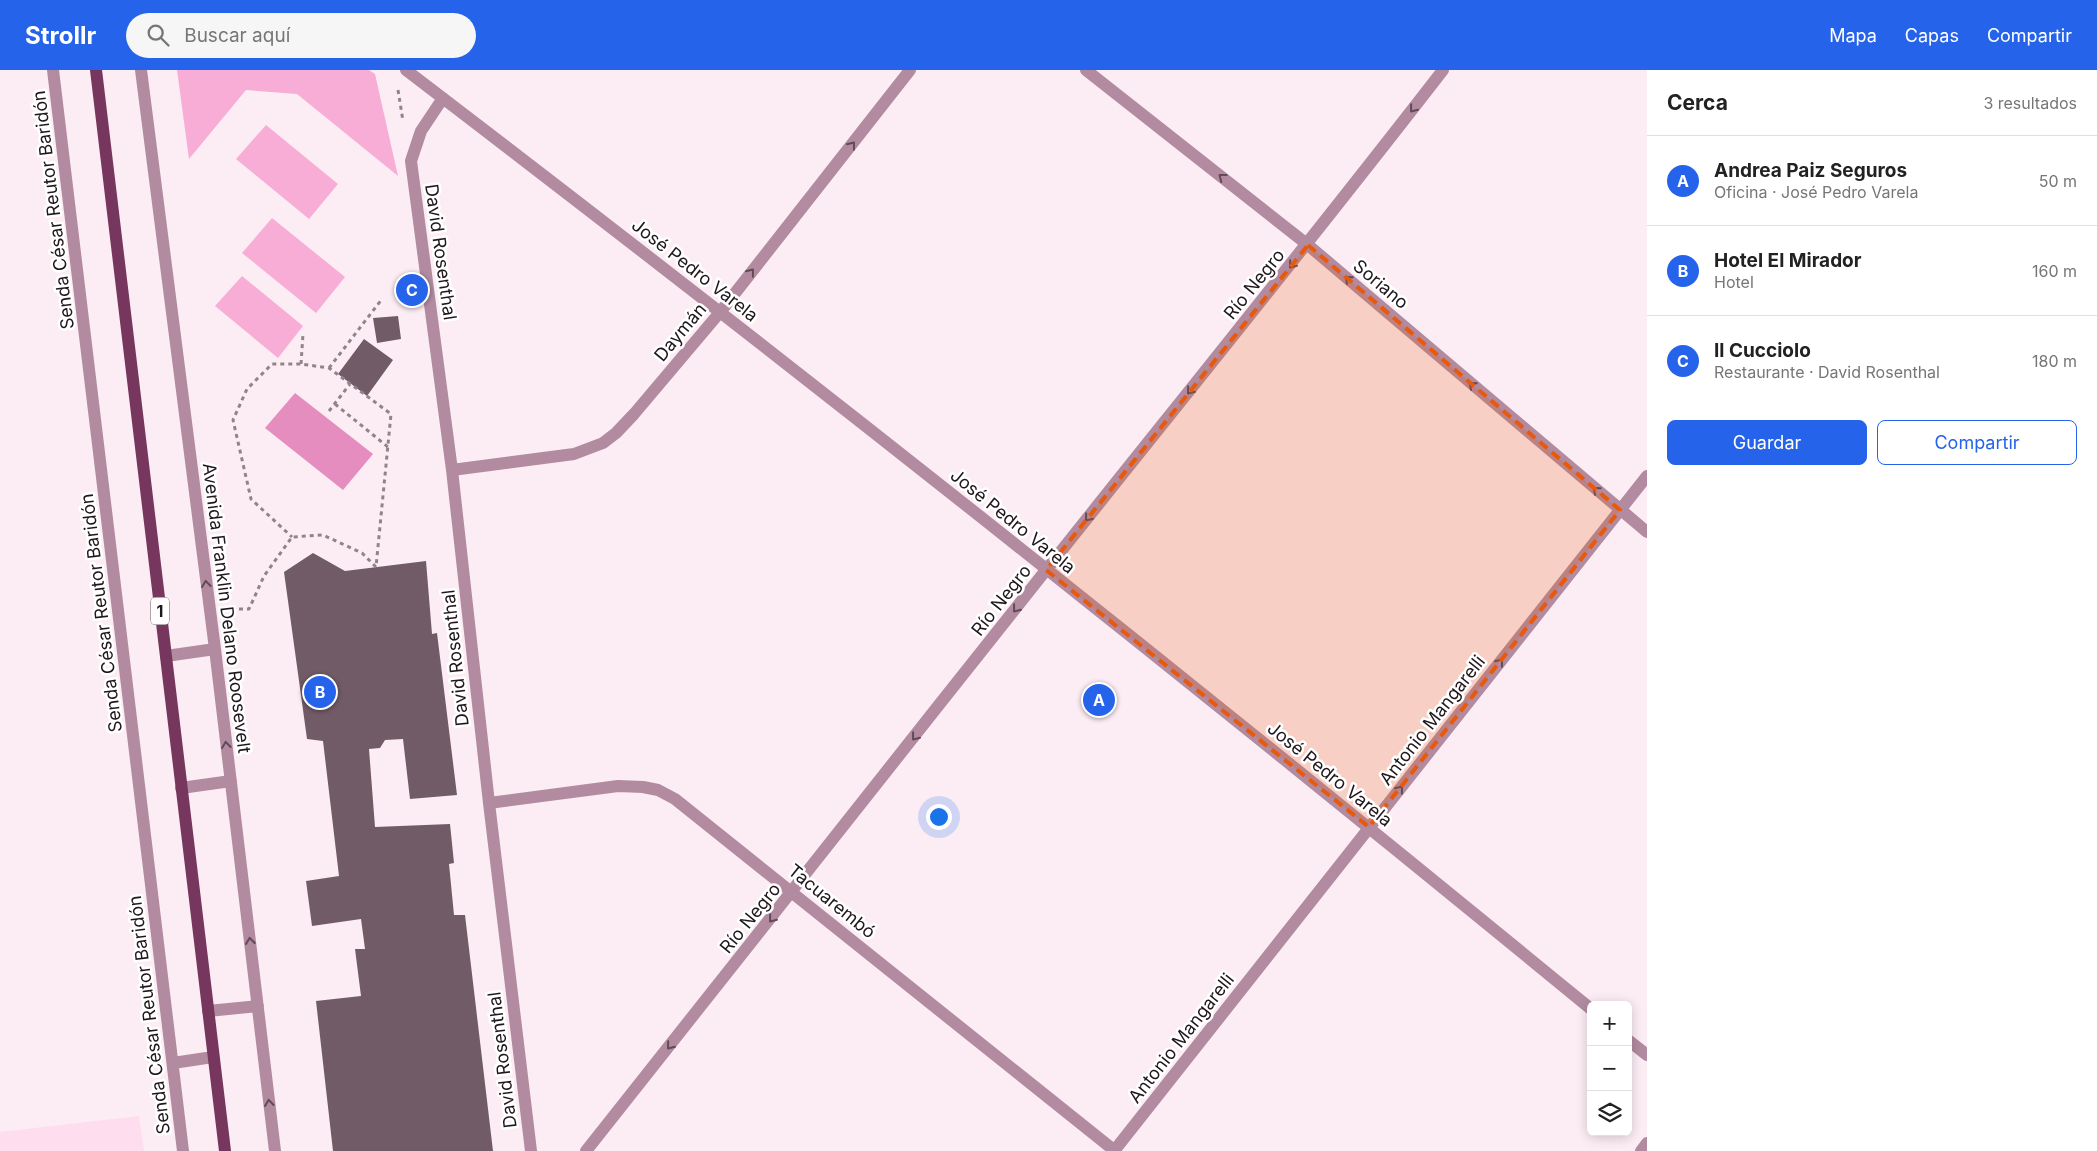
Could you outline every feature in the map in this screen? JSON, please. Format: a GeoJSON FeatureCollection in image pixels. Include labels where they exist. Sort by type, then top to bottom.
{"type":"FeatureCollection","features":[{"type":"Feature","properties":{"kind":"main road","name":"1"},"geometry":{"type":"LineString","coordinates":[[96,70],[225,1151]]}},
{"type":"Feature","properties":{"kind":"street","name":"Senda César Reutor Baridón"},"geometry":{"type":"LineString","coordinates":[[53,70],[183,1151]]}},
{"type":"Feature","properties":{"kind":"street","name":"Avenida Franklin Delano Roosevelt"},"geometry":{"type":"LineString","coordinates":[[141,70],[231,781],[275,1151]]}},
{"type":"Feature","properties":{"kind":"street","name":"José Pedro Varela"},"geometry":{"type":"LineString","coordinates":[[406,70],[721,311],[1369,827],[1587,1006]]}},
{"type":"Feature","properties":{"kind":"street","name":"Daymán"},"geometry":{"type":"LineString","coordinates":[[452,470],[574,454],[603,443],[616,433],[721,311],[910,70]]}},
{"type":"Feature","properties":{"kind":"street","name":"Soriano"},"geometry":{"type":"LineString","coordinates":[[1086,70],[1308,245],[1647,532]]}},
{"type":"Feature","properties":{"kind":"street","name":"Río Negro"},"geometry":{"type":"LineString","coordinates":[[586,1151],[793,892],[1046,570],[1308,245],[1443,70]]}},
{"type":"Feature","properties":{"kind":"street","name":"David Rosenthal"},"geometry":{"type":"LineString","coordinates":[[443,98],[421,131],[411,161],[452,470],[489,804],[531,1151]]}},
{"type":"Feature","properties":{"kind":"street","name":"Antonio Mangarelli"},"geometry":{"type":"LineString","coordinates":[[1114,1151],[1647,476]]}},
{"type":"Feature","properties":{"kind":"street"},"geometry":{"type":"LineString","coordinates":[[166,656],[214,649]]}},
{"type":"Feature","properties":{"kind":"street"},"geometry":{"type":"LineString","coordinates":[[181,788],[231,781]]}},
{"type":"Feature","properties":{"kind":"street","name":"Tacuarembó"},"geometry":{"type":"LineString","coordinates":[[489,804],[618,786],[643,786],[658,790],[693,813],[793,892],[1114,1151]]}},
{"type":"Feature","properties":{"kind":"street"},"geometry":{"type":"LineString","coordinates":[[208,1011],[258,1006]]}},
{"type":"Feature","properties":{"kind":"street"},"geometry":{"type":"LineString","coordinates":[[1632,1043],[1647,1055]]}},
{"type":"Feature","properties":{"kind":"street"},"geometry":{"type":"LineString","coordinates":[[173,1064],[213,1058]]}},
{"type":"Feature","properties":{"kind":"street"},"geometry":{"type":"LineString","coordinates":[[1641,1151],[1647,1143]]}},
{"type":"Feature","properties":{"kind":"path"},"geometry":{"type":"LineString","coordinates":[[398,88],[404,125]]}},
{"type":"Feature","properties":{"kind":"path"},"geometry":{"type":"LineString","coordinates":[[330,368],[382,300]]}},
{"type":"Feature","properties":{"kind":"path"},"geometry":{"type":"LineString","coordinates":[[301,364],[303,334]]}},
{"type":"Feature","properties":{"kind":"path"},"geometry":{"type":"LineString","coordinates":[[272,364],[301,364],[330,368],[390,414],[376,567],[362,553],[323,535],[292,537],[251,499],[233,420],[247,389],[272,364]]}},
{"type":"Feature","properties":{"kind":"path"},"geometry":{"type":"LineString","coordinates":[[329,411],[350,384]]}},
{"type":"Feature","properties":{"kind":"path"},"geometry":{"type":"LineString","coordinates":[[335,404],[388,447]]}},
{"type":"Feature","properties":{"kind":"path"},"geometry":{"type":"LineString","coordinates":[[239,609],[249,609],[264,576],[292,537]]}},
{"type":"Feature","properties":{"kind":"highlighted area"},"geometry":{"type":"Polygon","coordinates":[[[1308,245],[1620,510],[1369,827],[1046,570],[1308,245]]]}},
{"type":"Feature","properties":{"kind":"shaded area"},"geometry":{"type":"Polygon","coordinates":[[[177,70],[369,70],[375,74],[398,176],[297,94],[246,90],[189,159],[177,70]]]}},
{"type":"Feature","properties":{"kind":"shaded area"},"geometry":{"type":"Polygon","coordinates":[[[266,125],[338,184],[309,219],[236,159],[266,125]]]}},
{"type":"Feature","properties":{"kind":"shaded area"},"geometry":{"type":"Polygon","coordinates":[[[272,218],[345,277],[316,313],[242,253],[272,218]]]}},
{"type":"Feature","properties":{"kind":"shaded area"},"geometry":{"type":"Polygon","coordinates":[[[242,276],[303,326],[278,358],[215,306],[242,276]]]}},
{"type":"Feature","properties":{"kind":"shaded area"},"geometry":{"type":"Polygon","coordinates":[[[295,393],[373,454],[343,490],[265,428],[295,393]]]}},
{"type":"Feature","properties":{"kind":"shaded area"},"geometry":{"type":"Polygon","coordinates":[[[139,1116],[144,1151],[0,1151],[0,1132],[139,1116]]]}},
{"type":"Feature","properties":{"kind":"building"},"geometry":{"type":"Polygon","coordinates":[[[398,316],[401,339],[377,343],[373,318],[398,316]]]}},
{"type":"Feature","properties":{"kind":"building"},"geometry":{"type":"Polygon","coordinates":[[[364,339],[393,360],[367,396],[338,374],[364,339]]]}},
{"type":"Feature","properties":{"kind":"building"},"geometry":{"type":"Polygon","coordinates":[[[313,553],[345,571],[426,561],[432,634],[437,633],[457,795],[410,799],[403,739],[385,740],[380,748],[369,749],[375,827],[450,824],[454,863],[449,864],[454,915],[465,915],[493,1151],[333,1151],[316,1001],[361,996],[355,949],[365,949],[361,919],[312,926],[306,881],[339,876],[323,741],[307,739],[284,572],[313,553]]]}},
{"type":"Feature","properties":{"kind":"place","name":"Il Cucciolo"},"geometry":{"type":"Point","coordinates":[412,290]}},
{"type":"Feature","properties":{"kind":"place","name":"Hotel El Mirador"},"geometry":{"type":"Point","coordinates":[320,692]}},
{"type":"Feature","properties":{"kind":"place","name":"Andrea Paiz Seguros"},"geometry":{"type":"Point","coordinates":[1099,700]}}]}
